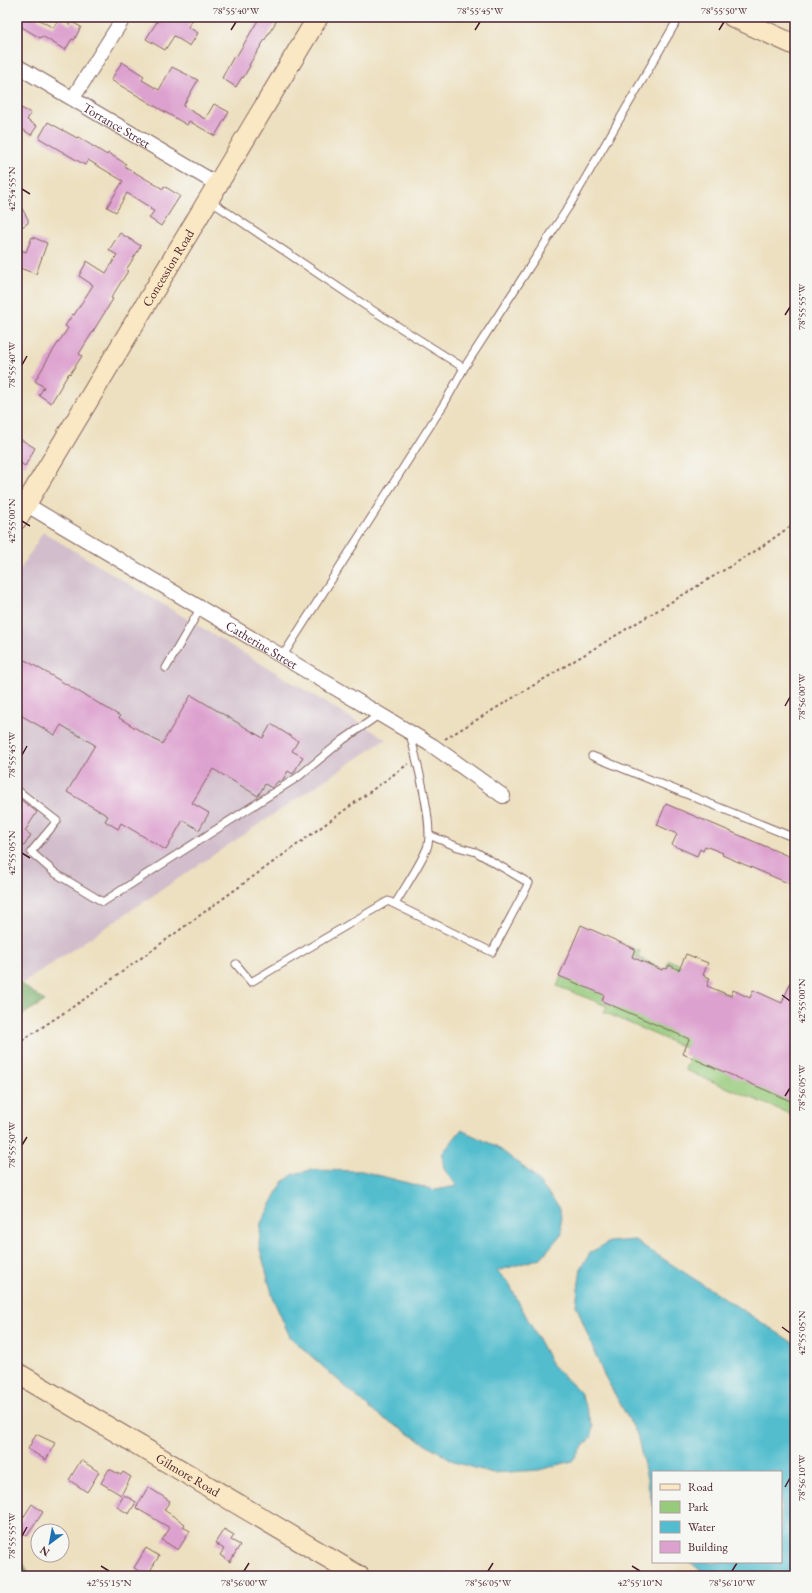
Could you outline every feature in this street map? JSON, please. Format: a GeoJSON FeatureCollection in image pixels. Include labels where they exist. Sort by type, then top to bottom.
{"type":"FeatureCollection","features":[{"type":"Feature","properties":{"kind":"street"},"geometry":{"type":"LineString","coordinates":[[73,98],[124,17]]}},
{"type":"Feature","properties":{"kind":"street","name":"Concession Road"},"geometry":{"type":"LineString","coordinates":[[20,507],[213,192],[318,17]]}},
{"type":"Feature","properties":{"kind":"street"},"geometry":{"type":"LineString","coordinates":[[733,17],[769,24],[795,45]]}},
{"type":"Feature","properties":{"kind":"street","name":"Torrance Street"},"geometry":{"type":"LineString","coordinates":[[17,66],[73,98],[213,192]]}},
{"type":"Feature","properties":{"kind":"street","name":"Catherine Street"},"geometry":{"type":"LineString","coordinates":[[20,507],[200,608],[434,746],[503,796]]}},
{"type":"Feature","properties":{"kind":"street","name":"Gilmore Road"},"geometry":{"type":"LineString","coordinates":[[17,1373],[359,1576]]}},
{"type":"Feature","properties":{"kind":"lane"},"geometry":{"type":"LineString","coordinates":[[282,657],[444,404],[464,368],[571,203],[679,17]]}},
{"type":"Feature","properties":{"kind":"lane"},"geometry":{"type":"LineString","coordinates":[[213,192],[366,306],[464,368]]}},
{"type":"Feature","properties":{"kind":"lane"},"geometry":{"type":"LineString","coordinates":[[166,668],[200,608]]}},
{"type":"Feature","properties":{"kind":"lane"},"geometry":{"type":"LineString","coordinates":[[17,790],[57,821],[31,852],[55,873],[103,902],[298,777],[343,740],[380,714]]}},
{"type":"Feature","properties":{"kind":"lane"},"geometry":{"type":"LineString","coordinates":[[395,904],[427,847],[429,835],[425,800],[409,732]]}},
{"type":"Feature","properties":{"kind":"lane"},"geometry":{"type":"LineString","coordinates":[[592,756],[795,838]]}},
{"type":"Feature","properties":{"kind":"lane"},"geometry":{"type":"LineString","coordinates":[[236,964],[251,982],[388,901],[492,952],[529,883],[476,852],[458,847],[429,835]]}},
{"type":"Feature","properties":{"kind":"path"},"geometry":{"type":"LineString","coordinates":[[434,746],[757,550],[795,523]]}},
{"type":"Feature","properties":{"kind":"path"},"geometry":{"type":"LineString","coordinates":[[17,1044],[89,996],[416,758]]}},
{"type":"Feature","properties":{"kind":"shaded area"},"geometry":{"type":"Polygon","coordinates":[[[43,532],[386,739],[23,983],[17,979],[17,575],[43,532]]]}},
{"type":"Feature","properties":{"kind":"green space"},"geometry":{"type":"Polygon","coordinates":[[[582,928],[640,951],[637,957],[666,970],[669,960],[706,976],[697,997],[708,1001],[712,988],[783,1016],[795,983],[795,1116],[685,1070],[692,1051],[604,1012],[607,1006],[557,986],[582,928]]]}},
{"type":"Feature","properties":{"kind":"green space"},"geometry":{"type":"Polygon","coordinates":[[[17,981],[45,1001],[17,1018],[17,981]]]}},
{"type":"Feature","properties":{"kind":"green space"},"geometry":{"type":"Polygon","coordinates":[[[17,1552],[30,1576],[17,1576],[17,1552]]]}},
{"type":"Feature","properties":{"kind":"water"},"geometry":{"type":"Polygon","coordinates":[[[461,1130],[496,1146],[532,1174],[560,1208],[562,1233],[541,1258],[497,1271],[508,1282],[552,1365],[580,1392],[593,1426],[592,1435],[572,1461],[539,1470],[493,1473],[457,1463],[375,1413],[290,1337],[274,1301],[259,1245],[261,1223],[283,1182],[294,1174],[311,1170],[362,1171],[435,1190],[457,1186],[444,1169],[442,1154],[461,1130]]]}},
{"type":"Feature","properties":{"kind":"water"},"geometry":{"type":"Polygon","coordinates":[[[634,1240],[795,1344],[795,1574],[739,1576],[736,1574],[701,1571],[691,1563],[782,1563],[782,1471],[652,1471],[652,1502],[637,1434],[603,1373],[576,1305],[581,1267],[591,1252],[609,1242],[634,1240]]]}},
{"type":"Feature","properties":{"kind":"building"},"geometry":{"type":"Polygon","coordinates":[[[17,17],[35,17],[53,28],[60,18],[70,25],[72,22],[81,27],[74,40],[72,39],[65,50],[42,36],[40,38],[17,24],[17,17]]]}},
{"type":"Feature","properties":{"kind":"building"},"geometry":{"type":"Polygon","coordinates":[[[160,17],[194,17],[188,27],[198,33],[190,46],[174,36],[165,50],[146,39],[160,17]]]}},
{"type":"Feature","properties":{"kind":"building"},"geometry":{"type":"Polygon","coordinates":[[[260,17],[279,17],[249,65],[250,66],[243,78],[242,77],[236,87],[222,78],[234,56],[236,57],[260,17]]]}},
{"type":"Feature","properties":{"kind":"building"},"geometry":{"type":"Polygon","coordinates":[[[122,62],[144,76],[142,80],[159,90],[172,67],[198,80],[183,106],[205,119],[214,104],[229,112],[215,136],[189,121],[187,125],[111,80],[122,62]]]}},
{"type":"Feature","properties":{"kind":"building"},"geometry":{"type":"Polygon","coordinates":[[[17,106],[31,113],[27,120],[37,126],[31,135],[22,129],[17,138],[17,106]]]}},
{"type":"Feature","properties":{"kind":"building"},"geometry":{"type":"Polygon","coordinates":[[[48,122],[77,138],[78,137],[107,155],[108,153],[126,164],[124,166],[163,189],[164,186],[180,196],[161,226],[149,218],[154,211],[150,209],[151,208],[127,193],[116,212],[107,207],[123,181],[88,160],[85,165],[39,138],[48,122]]]}},
{"type":"Feature","properties":{"kind":"building"},"geometry":{"type":"Polygon","coordinates":[[[17,200],[28,219],[28,223],[17,230],[17,200]]]}},
{"type":"Feature","properties":{"kind":"building"},"geometry":{"type":"Polygon","coordinates":[[[120,233],[141,246],[126,270],[128,271],[111,298],[113,299],[79,354],[82,356],[70,374],[69,373],[51,403],[39,395],[44,387],[35,381],[68,328],[65,326],[73,314],[74,315],[93,285],[79,276],[87,261],[106,273],[117,255],[109,250],[120,233]]]}},
{"type":"Feature","properties":{"kind":"building"},"geometry":{"type":"Polygon","coordinates":[[[32,237],[47,243],[36,274],[17,267],[17,249],[26,252],[32,237]]]}},
{"type":"Feature","properties":{"kind":"building"},"geometry":{"type":"Polygon","coordinates":[[[17,437],[35,448],[25,466],[17,461],[17,437]]]}},
{"type":"Feature","properties":{"kind":"building"},"geometry":{"type":"Polygon","coordinates":[[[25,660],[120,716],[119,718],[162,744],[191,695],[263,738],[271,724],[298,741],[292,751],[303,757],[293,774],[288,771],[282,781],[278,781],[272,788],[265,784],[258,796],[213,769],[192,803],[209,813],[199,830],[183,820],[166,850],[121,823],[118,829],[105,821],[108,816],[67,792],[95,745],[61,725],[55,735],[17,713],[17,674],[25,660]]]}},
{"type":"Feature","properties":{"kind":"building"},"geometry":{"type":"Polygon","coordinates":[[[17,797],[37,812],[25,831],[31,835],[24,846],[18,843],[17,845],[17,797]]]}},
{"type":"Feature","properties":{"kind":"building"},"geometry":{"type":"Polygon","coordinates":[[[666,804],[795,859],[795,886],[722,855],[723,853],[705,846],[703,851],[700,849],[697,856],[672,845],[677,834],[657,825],[666,804]]]}},
{"type":"Feature","properties":{"kind":"building"},"geometry":{"type":"Polygon","coordinates":[[[581,925],[635,949],[632,957],[662,970],[663,968],[667,969],[669,965],[679,970],[686,954],[708,963],[703,975],[710,978],[707,986],[731,996],[733,990],[750,998],[753,990],[782,1003],[795,972],[795,1103],[683,1054],[689,1039],[602,1001],[604,995],[559,976],[581,925]]]}},
{"type":"Feature","properties":{"kind":"building"},"geometry":{"type":"Polygon","coordinates":[[[36,1434],[55,1443],[46,1460],[28,1449],[36,1434]]]}},
{"type":"Feature","properties":{"kind":"building"},"geometry":{"type":"Polygon","coordinates":[[[81,1460],[99,1472],[87,1492],[69,1480],[81,1460]]]}},
{"type":"Feature","properties":{"kind":"building"},"geometry":{"type":"Polygon","coordinates":[[[109,1469],[121,1475],[123,1472],[131,1477],[121,1495],[101,1483],[109,1469]]]}},
{"type":"Feature","properties":{"kind":"building"},"geometry":{"type":"Polygon","coordinates":[[[148,1487],[170,1501],[164,1510],[185,1524],[183,1527],[190,1531],[178,1550],[162,1540],[170,1528],[136,1508],[148,1487]]]}},
{"type":"Feature","properties":{"kind":"building"},"geometry":{"type":"Polygon","coordinates":[[[124,1495],[136,1502],[129,1514],[117,1507],[124,1495]]]}},
{"type":"Feature","properties":{"kind":"building"},"geometry":{"type":"Polygon","coordinates":[[[32,1504],[43,1512],[36,1523],[30,1523],[30,1532],[27,1536],[17,1529],[32,1504]]]}},
{"type":"Feature","properties":{"kind":"building"},"geometry":{"type":"Polygon","coordinates":[[[224,1529],[234,1535],[231,1540],[240,1545],[230,1562],[220,1555],[224,1549],[215,1543],[224,1529]]]}},
{"type":"Feature","properties":{"kind":"building"},"geometry":{"type":"Polygon","coordinates":[[[146,1548],[159,1556],[147,1576],[134,1568],[146,1548]]]}}]}
